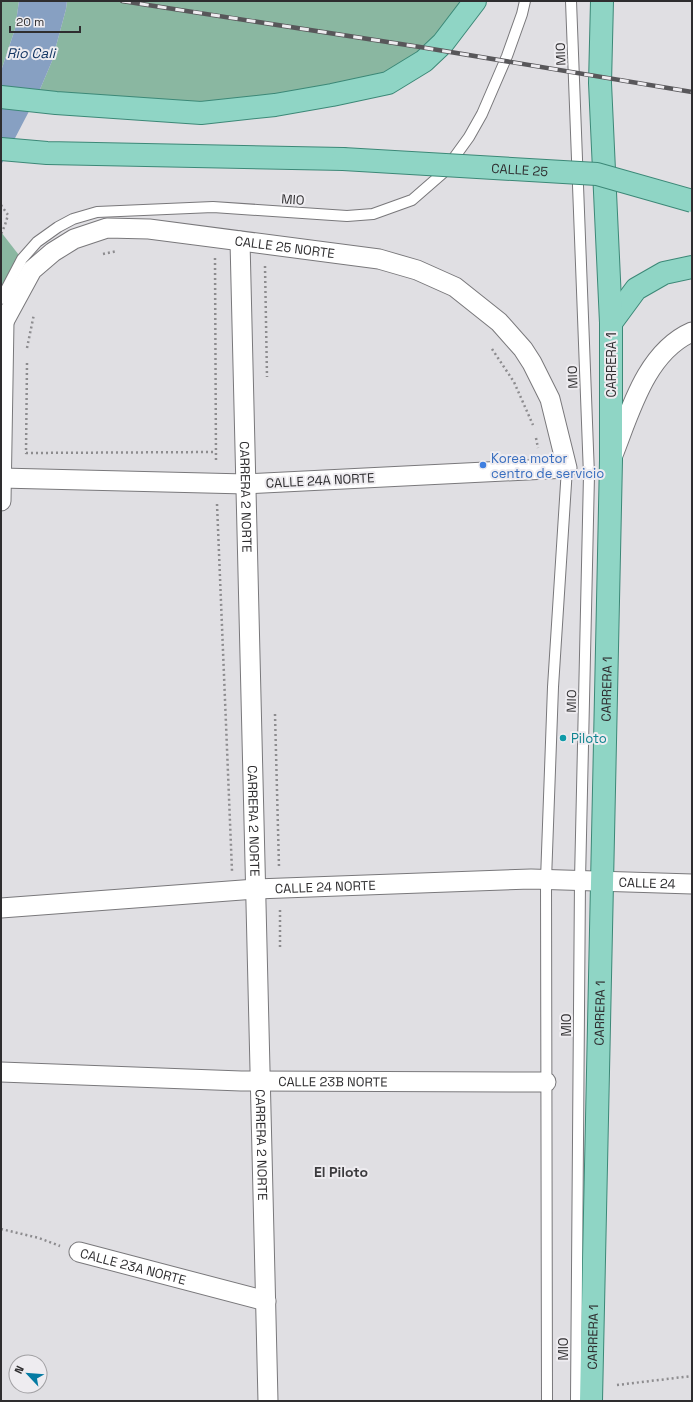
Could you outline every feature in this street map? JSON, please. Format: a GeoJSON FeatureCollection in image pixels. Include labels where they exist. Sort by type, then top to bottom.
{"type":"FeatureCollection","features":[{"type":"Feature","properties":{"kind":"main road"},"geometry":{"type":"LineString","coordinates":[[1,97],[56,103],[201,113],[275,106],[332,95],[388,83],[424,62],[443,43],[475,1]]}},
{"type":"Feature","properties":{"kind":"main road","name":"CARRERA 1"},"geometry":{"type":"LineString","coordinates":[[591,1401],[611,460],[611,323],[600,83],[602,1]]}},
{"type":"Feature","properties":{"kind":"main road","name":"CALLE 25"},"geometry":{"type":"LineString","coordinates":[[1,149],[47,154],[343,159],[597,174],[692,201]]}},
{"type":"Feature","properties":{"kind":"main road"},"geometry":{"type":"LineString","coordinates":[[611,323],[636,290],[664,272],[692,267]]}},
{"type":"Feature","properties":{"kind":"street","name":"CALLE 25 NORTE"},"geometry":{"type":"LineString","coordinates":[[2,324],[32,270],[53,252],[74,239],[107,228],[148,230],[379,259],[418,270],[455,288],[500,322],[532,362],[550,399],[567,468]]}},
{"type":"Feature","properties":{"kind":"street","name":"CARRERA 2 NORTE"},"geometry":{"type":"LineString","coordinates":[[240,241],[268,1401]]}},
{"type":"Feature","properties":{"kind":"street"},"geometry":{"type":"LineString","coordinates":[[1,501],[2,324]]}},
{"type":"Feature","properties":{"kind":"street"},"geometry":{"type":"LineString","coordinates":[[611,460],[638,393],[657,358],[683,336],[692,332]]}},
{"type":"Feature","properties":{"kind":"street","name":"CALLE 24A NORTE"},"geometry":{"type":"LineString","coordinates":[[1,478],[246,484],[567,468]]}},
{"type":"Feature","properties":{"kind":"street","name":"CALLE 24 NORTE"},"geometry":{"type":"LineString","coordinates":[[1,908],[256,889],[531,879],[602,881]]}},
{"type":"Feature","properties":{"kind":"street","name":"CALLE 24"},"geometry":{"type":"LineString","coordinates":[[602,881],[692,884]]}},
{"type":"Feature","properties":{"kind":"street","name":"CALLE 23B NORTE"},"geometry":{"type":"LineString","coordinates":[[1,1072],[260,1081],[546,1082]]}},
{"type":"Feature","properties":{"kind":"street","name":"CALLE 23A NORTE"},"geometry":{"type":"LineString","coordinates":[[79,1252],[266,1301]]}},
{"type":"Feature","properties":{"kind":"lane","name":"MIO"},"geometry":{"type":"LineString","coordinates":[[1,299],[22,259],[38,242],[58,227],[73,219],[97,212],[213,207],[347,216],[373,214],[412,200],[443,173],[469,137],[482,114],[507,56],[525,1]]}},
{"type":"Feature","properties":{"kind":"lane","name":"MIO"},"geometry":{"type":"LineString","coordinates":[[571,1],[589,475],[580,880],[576,1401]]}},
{"type":"Feature","properties":{"kind":"lane"},"geometry":{"type":"LineString","coordinates":[[547,1401],[546,880],[553,687],[567,468]]}},
{"type":"Feature","properties":{"kind":"path"},"geometry":{"type":"LineString","coordinates":[[1,205],[8,215],[1,234]]}},
{"type":"Feature","properties":{"kind":"path"},"geometry":{"type":"LineString","coordinates":[[100,254],[123,250]]}},
{"type":"Feature","properties":{"kind":"path"},"geometry":{"type":"LineString","coordinates":[[207,257],[215,258],[216,483],[232,891]]}},
{"type":"Feature","properties":{"kind":"path"},"geometry":{"type":"LineString","coordinates":[[265,266],[267,383]]}},
{"type":"Feature","properties":{"kind":"path"},"geometry":{"type":"LineString","coordinates":[[27,355],[27,347],[34,313]]}},
{"type":"Feature","properties":{"kind":"path"},"geometry":{"type":"LineString","coordinates":[[488,343],[514,382],[534,428]]}},
{"type":"Feature","properties":{"kind":"path"},"geometry":{"type":"LineString","coordinates":[[27,362],[26,453],[216,452]]}},
{"type":"Feature","properties":{"kind":"path"},"geometry":{"type":"LineString","coordinates":[[535,435],[538,451]]}},
{"type":"Feature","properties":{"kind":"path","name":"CALLE 23A NORTE"},"geometry":{"type":"LineString","coordinates":[[1,1229],[39,1238],[79,1252]]}},
{"type":"Feature","properties":{"kind":"path"},"geometry":{"type":"LineString","coordinates":[[617,1385],[692,1376]]}},
{"type":"Feature","properties":{"kind":"green space"},"geometry":{"type":"Polygon","coordinates":[[[1,1],[19,1],[15,29],[1,71],[1,1]]]}},
{"type":"Feature","properties":{"kind":"green space"},"geometry":{"type":"Polygon","coordinates":[[[67,1],[475,1],[388,83],[201,113],[38,94],[52,61],[67,1]]]}},
{"type":"Feature","properties":{"kind":"green space"},"geometry":{"type":"Polygon","coordinates":[[[1,232],[22,259],[1,299],[1,232]]]}},
{"type":"Feature","properties":{"kind":"water","name":"Rio Cali"},"geometry":{"type":"Polygon","coordinates":[[[19,1],[67,1],[52,61],[38,94],[1,165],[1,71],[15,29],[19,1]]]}},
{"type":"Feature","properties":{"kind":"railway"},"geometry":{"type":"LineString","coordinates":[[122,1],[420,47],[692,92]]}},
{"type":"Feature","properties":{"kind":"place","name":"Korea motor centro de servicio"},"geometry":{"type":"Point","coordinates":[483,465]}},
{"type":"Feature","properties":{"kind":"place","name":"Piloto"},"geometry":{"type":"Point","coordinates":[563,738]}},
{"type":"Feature","properties":{"kind":"district","name":"El Piloto"},"geometry":{"type":"Point","coordinates":[341,1172]}}]}
